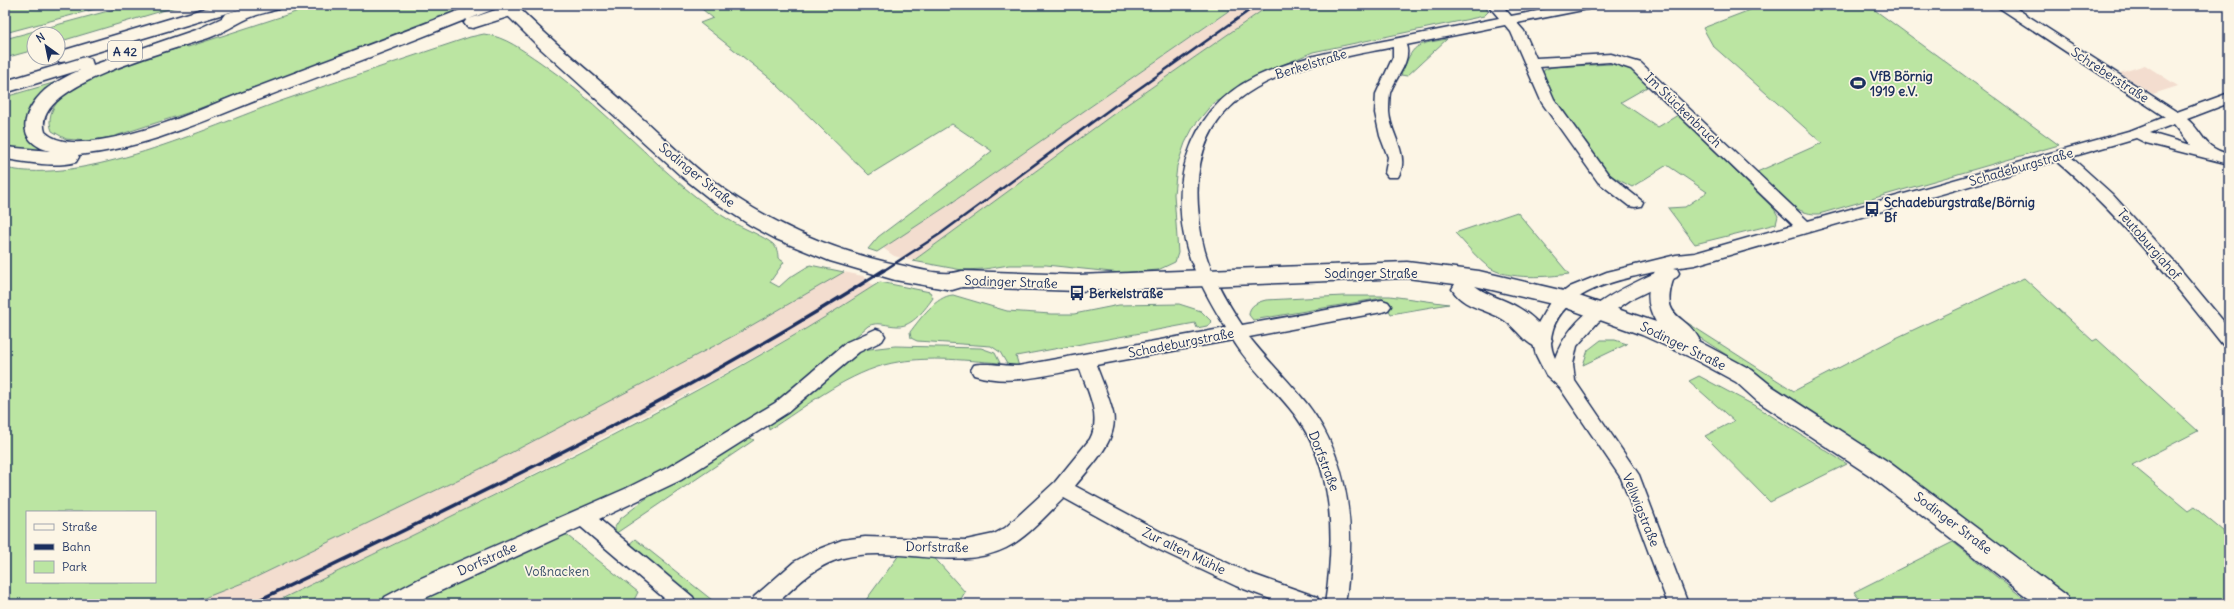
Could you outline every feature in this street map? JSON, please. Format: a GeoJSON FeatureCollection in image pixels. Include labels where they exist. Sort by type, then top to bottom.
{"type":"FeatureCollection","features":[{"type":"Feature","properties":{"kind":"main road","name":"A 42"},"geometry":{"type":"LineString","coordinates":[[5,74],[239,10],[272,5]]}},
{"type":"Feature","properties":{"kind":"main road"},"geometry":{"type":"LineString","coordinates":[[239,10],[204,33],[114,63],[61,87],[45,100],[36,112],[33,124],[35,135],[45,143],[62,148],[83,149],[115,143],[158,131],[408,38],[488,5]]}},
{"type":"Feature","properties":{"kind":"main road"},"geometry":{"type":"LineString","coordinates":[[5,153],[52,158],[83,156],[113,150],[509,7]]}},
{"type":"Feature","properties":{"kind":"main road","name":"Sodinger Straße"},"geometry":{"type":"LineString","coordinates":[[509,7],[555,53],[712,190],[734,206],[783,233],[857,262],[952,282],[960,286],[982,290],[1027,292],[1211,284],[1393,281],[1560,302]]}},
{"type":"Feature","properties":{"kind":"main road","name":"A 42"},"geometry":{"type":"LineString","coordinates":[[5,87],[239,10]]}},
{"type":"Feature","properties":{"kind":"main road","name":"Sodinger Straße"},"geometry":{"type":"LineString","coordinates":[[1211,284],[1407,270],[1478,279],[1560,302],[1595,314],[1650,328],[1698,351],[1744,376],[1765,394],[1881,470],[2057,604]]}},
{"type":"Feature","properties":{"kind":"main road"},"geometry":{"type":"LineString","coordinates":[[1663,276],[1659,293],[1661,311],[1672,326],[1686,337],[1698,351]]}},
{"type":"Feature","properties":{"kind":"main road"},"geometry":{"type":"LineString","coordinates":[[1463,289],[1475,298],[1512,314],[1541,340]]}},
{"type":"Feature","properties":{"kind":"main road","name":"Sodinger Straße"},"geometry":{"type":"LineString","coordinates":[[1595,314],[1691,360],[1736,384],[1765,394]]}},
{"type":"Feature","properties":{"kind":"street"},"geometry":{"type":"LineString","coordinates":[[1494,5],[1508,19],[1517,31],[1547,100],[1603,178],[1635,202]]}},
{"type":"Feature","properties":{"kind":"street","name":"Berkelstraße"},"geometry":{"type":"LineString","coordinates":[[1211,284],[1197,254],[1189,188],[1191,163],[1199,141],[1211,122],[1230,102],[1258,82],[1317,60],[1508,19],[1588,5]]}},
{"type":"Feature","properties":{"kind":"street","name":"Schreberstraße"},"geometry":{"type":"LineString","coordinates":[[2002,5],[2176,119],[2210,154]]}},
{"type":"Feature","properties":{"kind":"street"},"geometry":{"type":"LineString","coordinates":[[1393,173],[1396,157],[1386,136],[1382,113],[1383,94],[1400,57],[1401,50],[1398,42]]}},
{"type":"Feature","properties":{"kind":"street","name":"Im Stückenbruch"},"geometry":{"type":"LineString","coordinates":[[1532,63],[1611,58],[1636,66],[1804,228]]}},
{"type":"Feature","properties":{"kind":"street","name":"Schadeburgstraße"},"geometry":{"type":"LineString","coordinates":[[1560,302],[1589,285],[1607,278],[1676,261],[1695,259],[2060,156],[2137,133],[2229,98]]}},
{"type":"Feature","properties":{"kind":"street"},"geometry":{"type":"LineString","coordinates":[[2137,133],[2151,140],[2229,159]]}},
{"type":"Feature","properties":{"kind":"street","name":"Teutoburgiahof"},"geometry":{"type":"LineString","coordinates":[[2060,156],[2105,195],[2132,222],[2229,340]]}},
{"type":"Feature","properties":{"kind":"street","name":"Schadeburgstraße"},"geometry":{"type":"LineString","coordinates":[[1595,314],[1695,259]]}},
{"type":"Feature","properties":{"kind":"street","name":"Dorfstraße"},"geometry":{"type":"LineString","coordinates":[[1211,284],[1237,333],[1303,413],[1316,434],[1325,455],[1337,491],[1343,525],[1341,571],[1335,604]]}},
{"type":"Feature","properties":{"kind":"street"},"geometry":{"type":"LineString","coordinates":[[1541,340],[1546,325],[1560,302]]}},
{"type":"Feature","properties":{"kind":"street","name":"Schadeburgstraße"},"geometry":{"type":"LineString","coordinates":[[980,370],[996,373],[1018,373],[1382,306]]}},
{"type":"Feature","properties":{"kind":"street","name":"Vellwigstraße"},"geometry":{"type":"LineString","coordinates":[[1566,383],[1564,359],[1569,344],[1580,327],[1595,314]]}},
{"type":"Feature","properties":{"kind":"street","name":"Dorfstraße"},"geometry":{"type":"LineString","coordinates":[[392,604],[426,586],[583,517],[674,474],[781,408],[853,347],[876,336]]}},
{"type":"Feature","properties":{"kind":"street","name":"Vellwigstraße"},"geometry":{"type":"LineString","coordinates":[[1541,340],[1545,355],[1552,370],[1566,383],[1629,475],[1678,604]]}},
{"type":"Feature","properties":{"kind":"street","name":"Dorfstraße"},"geometry":{"type":"LineString","coordinates":[[761,604],[801,568],[821,556],[842,549],[865,546],[966,549],[998,542],[1012,534],[1062,488],[1097,444],[1105,422],[1086,361]]}},
{"type":"Feature","properties":{"kind":"street","name":"Zur alten Mühle"},"geometry":{"type":"LineString","coordinates":[[1062,488],[1156,539],[1243,580],[1310,604]]}},
{"type":"Feature","properties":{"kind":"street"},"geometry":{"type":"LineString","coordinates":[[583,517],[686,604]]}},
{"type":"Feature","properties":{"kind":"shaded area"},"geometry":{"type":"Polygon","coordinates":[[[1238,5],[1270,5],[1119,110],[913,261],[894,256],[883,248],[947,206],[1238,5]]]}},
{"type":"Feature","properties":{"kind":"shaded area"},"geometry":{"type":"Polygon","coordinates":[[[2145,65],[2178,86],[2153,94],[2120,73],[2145,65]]]}},
{"type":"Feature","properties":{"kind":"shaded area"},"geometry":{"type":"Polygon","coordinates":[[[844,272],[863,276],[874,286],[805,329],[709,382],[466,509],[271,604],[189,604],[250,580],[480,469],[735,335],[844,272]]]}},
{"type":"Feature","properties":{"kind":"green space"},"geometry":{"type":"Polygon","coordinates":[[[5,5],[110,5],[31,26],[26,26],[26,27],[5,33],[5,5]]]}},
{"type":"Feature","properties":{"kind":"green space"},"geometry":{"type":"Polygon","coordinates":[[[130,5],[182,5],[66,40],[66,26],[53,26],[130,5]]]}},
{"type":"Feature","properties":{"kind":"green space"},"geometry":{"type":"Polygon","coordinates":[[[317,5],[466,5],[464,7],[467,8],[187,113],[112,137],[86,141],[66,139],[52,131],[51,114],[60,99],[77,86],[100,74],[148,57],[186,46],[188,47],[317,5]]]}},
{"type":"Feature","properties":{"kind":"green space"},"geometry":{"type":"Polygon","coordinates":[[[697,5],[1237,5],[947,206],[877,252],[868,249],[878,237],[992,151],[952,124],[869,175],[771,79],[700,23],[713,18],[697,5]]]}},
{"type":"Feature","properties":{"kind":"green space"},"geometry":{"type":"Polygon","coordinates":[[[1270,5],[1485,5],[1488,12],[1484,16],[1313,52],[1252,78],[1222,99],[1212,104],[1194,126],[1185,143],[1177,166],[1174,194],[1178,253],[1175,262],[1158,270],[1121,273],[1046,265],[1009,265],[985,269],[962,270],[913,261],[1119,110],[1270,5]]]}},
{"type":"Feature","properties":{"kind":"green space"},"geometry":{"type":"Polygon","coordinates":[[[1763,5],[1868,5],[2059,145],[1819,214],[1801,211],[1792,206],[1777,193],[1757,172],[1822,143],[1713,46],[1703,28],[1763,5]]]}},
{"type":"Feature","properties":{"kind":"green space"},"geometry":{"type":"Polygon","coordinates":[[[26,33],[26,52],[5,58],[5,39],[26,33]]]}},
{"type":"Feature","properties":{"kind":"green space"},"geometry":{"type":"Polygon","coordinates":[[[484,34],[500,38],[514,45],[540,62],[594,104],[660,166],[698,198],[736,224],[765,238],[773,244],[777,251],[778,258],[784,262],[770,282],[779,287],[789,278],[810,265],[844,272],[735,335],[480,469],[250,580],[189,604],[5,604],[5,168],[36,171],[71,169],[107,162],[182,139],[281,101],[470,37],[484,34]]]}},
{"type":"Feature","properties":{"kind":"green space"},"geometry":{"type":"Polygon","coordinates":[[[1447,39],[1407,76],[1401,75],[1409,57],[1416,47],[1447,39]]]}},
{"type":"Feature","properties":{"kind":"green space"},"geometry":{"type":"Polygon","coordinates":[[[1612,64],[1631,69],[1649,86],[1621,102],[1658,127],[1678,115],[1774,209],[1778,216],[1776,224],[1695,244],[1668,208],[1685,207],[1707,192],[1667,165],[1632,187],[1606,173],[1557,106],[1543,74],[1544,70],[1552,67],[1612,64]]]}},
{"type":"Feature","properties":{"kind":"green space"},"geometry":{"type":"Polygon","coordinates":[[[70,78],[33,110],[53,151],[49,153],[5,148],[5,97],[70,78]]]}},
{"type":"Feature","properties":{"kind":"green space"},"geometry":{"type":"Polygon","coordinates":[[[1517,212],[1569,274],[1529,277],[1498,272],[1490,268],[1481,260],[1455,233],[1517,212]]]}},
{"type":"Feature","properties":{"kind":"green space"},"geometry":{"type":"Polygon","coordinates":[[[2024,278],[2093,341],[2097,339],[2198,431],[2132,465],[2188,511],[2194,507],[2229,536],[2229,604],[2071,604],[2016,560],[1820,416],[1676,322],[1683,320],[1794,391],[1896,338],[2024,278]]]}},
{"type":"Feature","properties":{"kind":"green space"},"geometry":{"type":"Polygon","coordinates":[[[880,282],[930,292],[933,298],[918,316],[908,323],[898,326],[879,324],[868,326],[780,402],[681,464],[397,594],[380,604],[271,604],[542,471],[676,402],[807,328],[880,282]]]}},
{"type":"Feature","properties":{"kind":"green space"},"geometry":{"type":"Polygon","coordinates":[[[953,295],[1007,311],[1051,314],[1074,314],[1119,305],[1179,304],[1201,311],[1212,322],[1207,326],[1197,328],[1195,323],[1016,356],[1019,367],[1007,364],[1000,352],[991,346],[917,341],[911,338],[910,332],[929,309],[941,299],[953,295]]]}},
{"type":"Feature","properties":{"kind":"green space"},"geometry":{"type":"Polygon","coordinates":[[[1343,296],[1390,296],[1449,304],[1391,314],[1382,298],[1253,320],[1249,315],[1252,306],[1266,300],[1343,296]]]}},
{"type":"Feature","properties":{"kind":"green space"},"geometry":{"type":"Polygon","coordinates":[[[1601,340],[1615,340],[1627,344],[1583,365],[1588,350],[1601,340]]]}},
{"type":"Feature","properties":{"kind":"green space"},"geometry":{"type":"Polygon","coordinates":[[[895,346],[981,348],[995,353],[1000,363],[927,359],[884,365],[853,377],[810,402],[769,430],[768,424],[861,350],[895,346]]]}},
{"type":"Feature","properties":{"kind":"green space"},"geometry":{"type":"Polygon","coordinates":[[[1699,376],[1759,408],[1847,464],[1770,502],[1705,436],[1734,421],[1689,381],[1699,376]]]}},
{"type":"Feature","properties":{"kind":"green space"},"geometry":{"type":"Polygon","coordinates":[[[748,437],[754,440],[615,534],[615,527],[620,519],[644,500],[748,437]]]}},
{"type":"Feature","properties":{"kind":"green space","name":"Voßnacken"},"geometry":{"type":"Polygon","coordinates":[[[564,533],[638,592],[632,604],[401,604],[564,533]]]}},
{"type":"Feature","properties":{"kind":"green space"},"geometry":{"type":"Polygon","coordinates":[[[635,539],[717,604],[701,604],[627,546],[635,539]]]}},
{"type":"Feature","properties":{"kind":"green space"},"geometry":{"type":"Polygon","coordinates":[[[1953,542],[2031,604],[1863,604],[1854,592],[1953,542]]]}},
{"type":"Feature","properties":{"kind":"green space"},"geometry":{"type":"Polygon","coordinates":[[[902,551],[930,553],[965,592],[958,604],[863,604],[902,551]]]}},
{"type":"Feature","properties":{"kind":"railway"},"geometry":{"type":"LineString","coordinates":[[883,271],[940,234],[1113,107],[1257,5]]}},
{"type":"Feature","properties":{"kind":"railway"},"geometry":{"type":"LineString","coordinates":[[251,604],[493,487],[652,405],[731,362],[884,270]]}},
{"type":"Feature","properties":{"kind":"place","name":"VfB Börnig 1919 e.V."},"geometry":{"type":"Point","coordinates":[1858,83]}},
{"type":"Feature","properties":{"kind":"place","name":"Schadeburgstraße/Börnig Bf"},"geometry":{"type":"Point","coordinates":[1872,209]}},
{"type":"Feature","properties":{"kind":"place","name":"Berkelstraße"},"geometry":{"type":"Point","coordinates":[1077,293]}}]}
